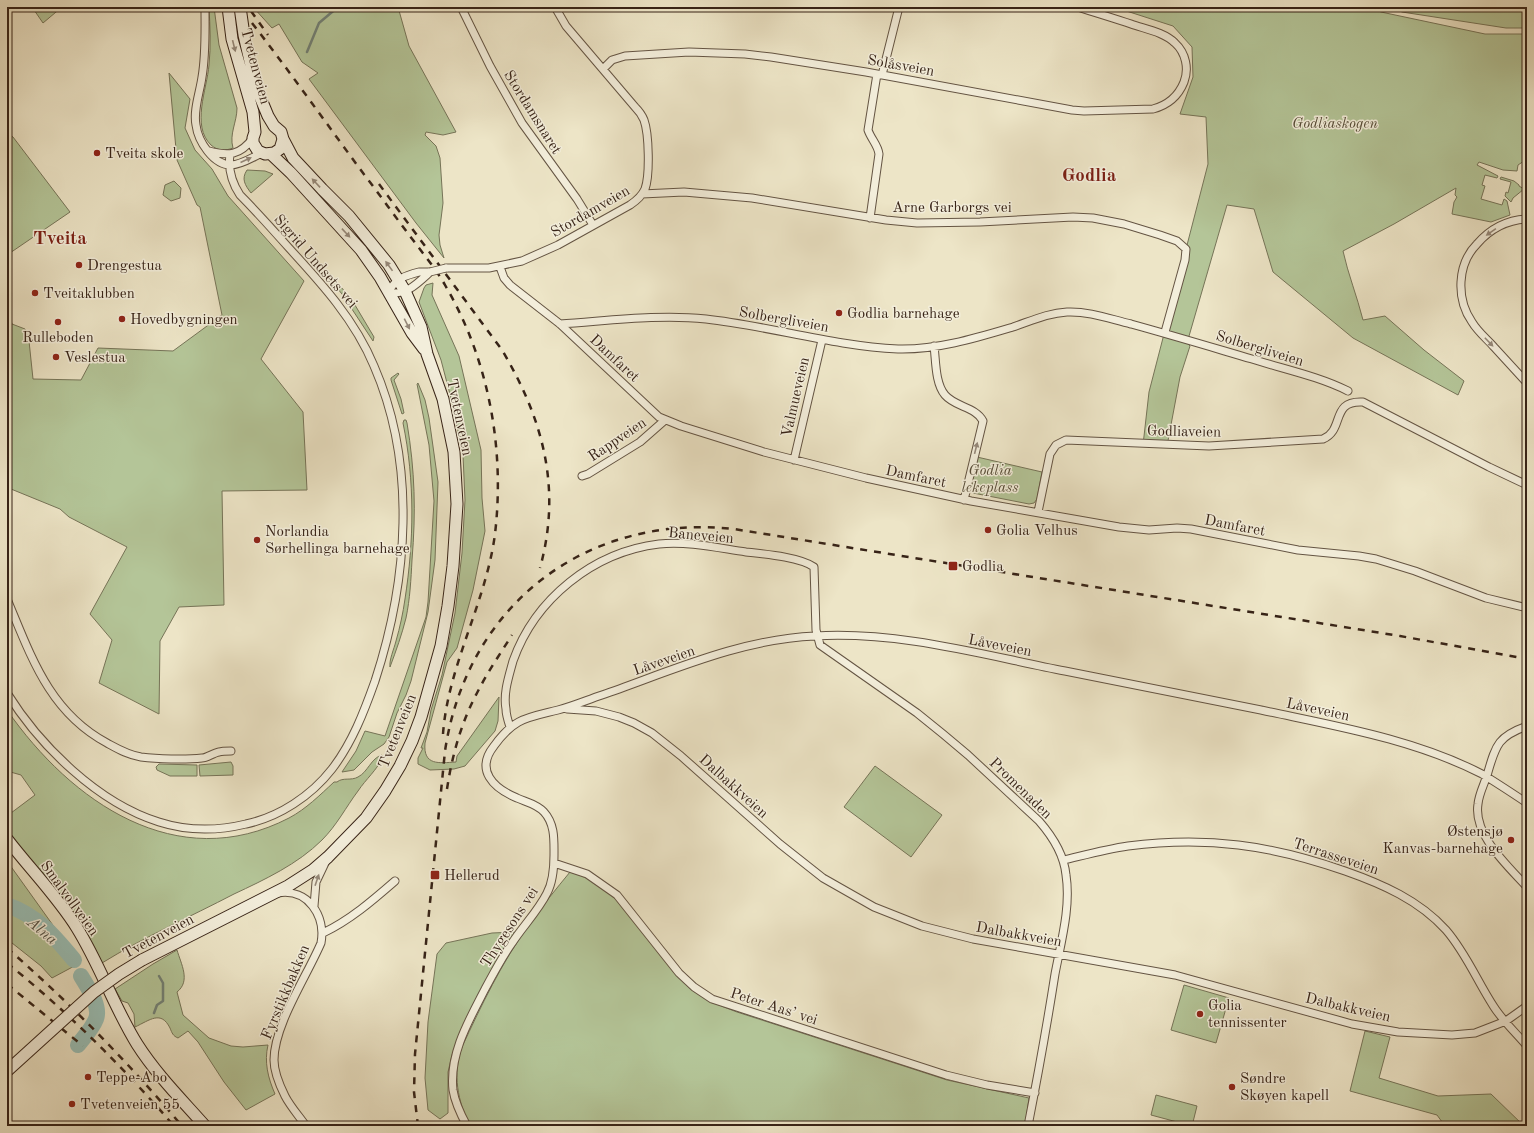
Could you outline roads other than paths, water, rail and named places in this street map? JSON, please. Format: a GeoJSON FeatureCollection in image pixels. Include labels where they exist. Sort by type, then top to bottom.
{"type":"FeatureCollection","features":[{"type":"Feature","properties":{"kind":"main road","name":"Tvetenveien"},"geometry":{"type":"LineString","coordinates":[[228,7],[232,39],[253,112],[255,148],[282,163],[352,239],[380,277],[412,333],[427,354]]}},
{"type":"Feature","properties":{"kind":"main road","name":"Tvetenveien"},"geometry":{"type":"LineString","coordinates":[[7,1071],[89,996],[119,974],[142,960],[274,894],[298,880],[328,857],[366,818],[400,766],[412,740],[436,667],[445,625],[455,547],[456,484],[454,452],[443,398],[427,354],[421,327],[399,280],[363,232],[293,158],[281,132],[274,126],[265,111],[256,87],[244,35],[240,7]]}},
{"type":"Feature","properties":{"kind":"main road","name":"Tvetenveien"},"geometry":{"type":"LineString","coordinates":[[254,135],[263,125],[274,126]]}},
{"type":"Feature","properties":{"kind":"main road"},"geometry":{"type":"LineString","coordinates":[[267,154],[280,148],[283,139]]}},
{"type":"Feature","properties":{"kind":"main road","name":"Smalvollveien"},"geometry":{"type":"LineString","coordinates":[[7,839],[69,917],[104,977],[138,1045],[170,1087],[205,1126]]}},
{"type":"Feature","properties":{"kind":"street"},"geometry":{"type":"LineString","coordinates":[[205,7],[204,64],[195,122],[200,138],[213,158],[219,163],[236,165],[267,154]]}},
{"type":"Feature","properties":{"kind":"street","name":"Stordamsnaret"},"geometry":{"type":"LineString","coordinates":[[461,7],[490,66],[522,123],[577,199],[593,225]]}},
{"type":"Feature","properties":{"kind":"street","name":"Stordamveien"},"geometry":{"type":"LineString","coordinates":[[389,292],[394,284],[407,275],[426,274],[446,268],[479,269],[500,267],[535,256],[630,205],[642,194],[646,184],[648,172],[648,137],[645,122],[638,110],[566,26],[555,7]]}},
{"type":"Feature","properties":{"kind":"street"},"geometry":{"type":"LineString","coordinates":[[870,218],[879,154],[878,148],[868,130],[879,74],[899,7]]}},
{"type":"Feature","properties":{"kind":"street","name":"Solåsveien"},"geometry":{"type":"LineString","coordinates":[[603,69],[612,60],[625,56],[689,52],[745,54],[879,74],[1084,111],[1153,109],[1160,107],[1174,99],[1180,91],[1184,81],[1186,61],[1179,48],[1169,38],[1078,7]]}},
{"type":"Feature","properties":{"kind":"street"},"geometry":{"type":"LineString","coordinates":[[209,151],[230,154],[241,150],[254,135]]}},
{"type":"Feature","properties":{"kind":"street","name":"Sigrid Undsets vei"},"geometry":{"type":"LineString","coordinates":[[7,693],[27,721],[56,754],[68,766],[99,791],[130,810],[143,816],[168,825],[194,829],[221,829],[253,823],[280,812],[293,804],[315,787],[332,770],[341,757],[361,718],[378,670],[391,624],[400,568],[403,488],[399,450],[393,420],[376,370],[364,344],[347,316],[315,276],[240,195],[233,180],[229,165],[230,154]]}},
{"type":"Feature","properties":{"kind":"street","name":"Arne Garborgs vei"},"geometry":{"type":"LineString","coordinates":[[642,194],[684,192],[752,198],[870,218],[917,223],[1072,217],[1093,218],[1124,224],[1177,241],[1186,249],[1185,260],[1164,332]]}},
{"type":"Feature","properties":{"kind":"street"},"geometry":{"type":"LineString","coordinates":[[1527,219],[1517,220],[1500,226],[1481,238],[1466,258],[1460,281],[1463,302],[1472,323],[1527,383]]}},
{"type":"Feature","properties":{"kind":"street","name":"Damfaret"},"geometry":{"type":"LineString","coordinates":[[500,267],[504,278],[510,285],[560,324],[659,417],[719,439],[866,478],[1004,508],[1038,512],[1137,529],[1192,529],[1298,550],[1370,558],[1415,571],[1486,598],[1527,608]]}},
{"type":"Feature","properties":{"kind":"street","name":"Stordamveien"},"geometry":{"type":"LineString","coordinates":[[405,291],[426,274]]}},
{"type":"Feature","properties":{"kind":"street"},"geometry":{"type":"LineString","coordinates":[[389,292],[399,293],[405,291]]}},
{"type":"Feature","properties":{"kind":"street","name":"Solbergliveien"},"geometry":{"type":"LineString","coordinates":[[560,324],[676,317],[725,322],[868,347],[901,349],[934,346],[972,339],[1050,314],[1067,312],[1100,316],[1164,332],[1330,383],[1348,391]]}},
{"type":"Feature","properties":{"kind":"street","name":"Valmueveien"},"geometry":{"type":"LineString","coordinates":[[794,460],[822,340]]}},
{"type":"Feature","properties":{"kind":"street"},"geometry":{"type":"LineString","coordinates":[[934,346],[938,378],[945,395],[957,404],[978,414],[983,422],[964,500]]}},
{"type":"Feature","properties":{"kind":"street","name":"Godliaveien"},"geometry":{"type":"LineString","coordinates":[[1038,512],[1050,454],[1056,445],[1066,440],[1209,446],[1324,439],[1329,437],[1333,432],[1340,413],[1345,406],[1354,402],[1363,402],[1489,468],[1527,485]]}},
{"type":"Feature","properties":{"kind":"street","name":"Rappveien"},"geometry":{"type":"LineString","coordinates":[[582,476],[588,474],[640,442],[665,420]]}},
{"type":"Feature","properties":{"kind":"street","name":"Baneveien"},"geometry":{"type":"LineString","coordinates":[[510,727],[505,708],[507,686],[516,655],[528,628],[558,591],[575,577],[606,559],[622,553],[658,544],[687,544],[750,552],[810,564],[814,566],[815,569],[817,636]]}},
{"type":"Feature","properties":{"kind":"street"},"geometry":{"type":"LineString","coordinates":[[7,599],[29,652],[49,689],[67,713],[95,737],[118,750],[140,757],[203,758],[218,752],[231,751]]}},
{"type":"Feature","properties":{"kind":"street","name":"Låveveien"},"geometry":{"type":"LineString","coordinates":[[486,767],[488,754],[510,727],[527,717],[561,709],[738,648],[774,641],[817,636],[863,636],[921,643],[1115,680],[1298,718],[1371,735],[1412,746],[1458,764],[1486,777],[1527,803]]}},
{"type":"Feature","properties":{"kind":"street","name":"Promenaden"},"geometry":{"type":"LineString","coordinates":[[817,636],[820,645],[917,713],[968,755],[1039,821],[1048,831],[1064,860],[1067,896],[1064,924],[1028,1126]]}},
{"type":"Feature","properties":{"kind":"street","name":"Dalbakkveien"},"geometry":{"type":"LineString","coordinates":[[561,709],[596,711],[634,723],[652,733],[681,756],[802,863],[839,888],[874,907],[906,921],[941,932],[1175,975],[1352,1024],[1398,1032],[1452,1035],[1475,1033],[1506,1021],[1527,1006]]}},
{"type":"Feature","properties":{"kind":"street"},"geometry":{"type":"LineString","coordinates":[[1527,726],[1508,734],[1501,741],[1494,753],[1477,806],[1482,830],[1495,851],[1527,886]]}},
{"type":"Feature","properties":{"kind":"street","name":"Thygesons vei"},"geometry":{"type":"LineString","coordinates":[[466,1126],[454,1094],[453,1075],[456,1055],[473,1012],[502,959],[510,945],[547,894],[551,883],[554,863],[553,832],[547,815],[536,806],[512,796],[501,789],[488,776],[486,767]]}},
{"type":"Feature","properties":{"kind":"street","name":"Terrasseveien"},"geometry":{"type":"LineString","coordinates":[[1064,860],[1128,846],[1181,842],[1217,842],[1252,846],[1297,856],[1388,887],[1415,904],[1445,929],[1457,944],[1477,975],[1494,1006],[1527,1046]]}},
{"type":"Feature","properties":{"kind":"street","name":"Fyrstikkbakken"},"geometry":{"type":"LineString","coordinates":[[306,1126],[284,1095],[276,1070],[275,1051],[285,1019],[317,952],[323,933],[320,918],[314,906],[316,882],[328,857]]}},
{"type":"Feature","properties":{"kind":"street","name":"Peter Aas’ vei"},"geometry":{"type":"LineString","coordinates":[[554,863],[587,874],[617,895],[679,973],[694,987],[712,999],[946,1075],[987,1085],[1035,1093]]}},
{"type":"Feature","properties":{"kind":"street","name":"Fyrstikkbakken"},"geometry":{"type":"LineString","coordinates":[[323,933],[340,925],[395,881]]}},
{"type":"Feature","properties":{"kind":"street"},"geometry":{"type":"LineString","coordinates":[[274,894],[284,892],[299,896],[314,906]]}},
{"type":"Feature","properties":{"kind":"waterway"},"geometry":{"type":"LineString","coordinates":[[307,52],[319,23],[338,7]]}},
{"type":"Feature","properties":{"kind":"waterway","name":"Alna"},"geometry":{"type":"LineString","coordinates":[[7,905],[37,921],[52,935],[74,960]]}},
{"type":"Feature","properties":{"kind":"waterway","name":"Alna"},"geometry":{"type":"LineString","coordinates":[[78,1045],[88,1033],[96,1019],[97,1014],[97,1008],[93,997],[81,976]]}},
{"type":"Feature","properties":{"kind":"waterway"},"geometry":{"type":"LineString","coordinates":[[154,1013],[157,1005],[163,1001],[163,983],[159,976]]}},
{"type":"Feature","properties":{"kind":"railway"},"geometry":{"type":"LineString","coordinates":[[251,11],[268,35]]}},
{"type":"Feature","properties":{"kind":"railway"},"geometry":{"type":"LineString","coordinates":[[252,23],[438,273],[460,314],[473,344],[483,374],[490,406],[498,470],[498,502],[495,534],[484,585],[452,683],[446,708],[443,734]]}},
{"type":"Feature","properties":{"kind":"railway"},"geometry":{"type":"LineString","coordinates":[[379,184],[502,350],[528,402],[538,428],[545,455],[548,482],[549,510],[546,538],[540,568]]}},
{"type":"Feature","properties":{"kind":"railway"},"geometry":{"type":"LineString","coordinates":[[418,1126],[414,1092],[415,1054],[445,751],[458,699],[479,652],[507,612],[543,579],[584,553],[630,536],[680,528],[734,529],[1400,636],[1527,659]]}},
{"type":"Feature","properties":{"kind":"railway"},"geometry":{"type":"LineString","coordinates":[[447,789],[454,752],[471,704],[485,678],[512,635]]}},
{"type":"Feature","properties":{"kind":"railway"},"geometry":{"type":"LineString","coordinates":[[7,948],[98,1034],[141,1079],[182,1126]]}},
{"type":"Feature","properties":{"kind":"railway"},"geometry":{"type":"LineString","coordinates":[[7,963],[52,1001],[115,1061],[174,1126]]}},
{"type":"Feature","properties":{"kind":"railway"},"geometry":{"type":"LineString","coordinates":[[7,984],[83,1046]]}},
{"type":"Feature","properties":{"kind":"place","name":"Tveita skole"},"geometry":{"type":"Point","coordinates":[97,153]}},
{"type":"Feature","properties":{"kind":"place","name":"Drengestua"},"geometry":{"type":"Point","coordinates":[79,265]}},
{"type":"Feature","properties":{"kind":"place","name":"Tveitaklubben"},"geometry":{"type":"Point","coordinates":[35,293]}},
{"type":"Feature","properties":{"kind":"place","name":"Godlia barnehage"},"geometry":{"type":"Point","coordinates":[839,313]}},
{"type":"Feature","properties":{"kind":"place","name":"Hovedbygningen"},"geometry":{"type":"Point","coordinates":[122,319]}},
{"type":"Feature","properties":{"kind":"place","name":"Rulleboden"},"geometry":{"type":"Point","coordinates":[58,322]}},
{"type":"Feature","properties":{"kind":"place","name":"Veslestua"},"geometry":{"type":"Point","coordinates":[56,357]}},
{"type":"Feature","properties":{"kind":"place","name":"Golia Velhus"},"geometry":{"type":"Point","coordinates":[988,530]}},
{"type":"Feature","properties":{"kind":"place","name":"Norlandia Sørhellinga barnehage"},"geometry":{"type":"Point","coordinates":[257,540]}},
{"type":"Feature","properties":{"kind":"place","name":"Godlia"},"geometry":{"type":"Point","coordinates":[953,566]}},
{"type":"Feature","properties":{"kind":"place","name":"Østensjø Kanvas-barnehage"},"geometry":{"type":"Point","coordinates":[1511,840]}},
{"type":"Feature","properties":{"kind":"place","name":"Hellerud"},"geometry":{"type":"Point","coordinates":[435,875]}},
{"type":"Feature","properties":{"kind":"place","name":"Golia tennissenter"},"geometry":{"type":"Point","coordinates":[1200,1014]}},
{"type":"Feature","properties":{"kind":"place","name":"Teppe-Abo"},"geometry":{"type":"Point","coordinates":[88,1077]}},
{"type":"Feature","properties":{"kind":"place","name":"Søndre Skøyen kapell"},"geometry":{"type":"Point","coordinates":[1232,1087]}},
{"type":"Feature","properties":{"kind":"place","name":"Tvetenveien 55"},"geometry":{"type":"Point","coordinates":[72,1104]}},
{"type":"Feature","properties":{"kind":"district","name":"Godlia"},"geometry":{"type":"Point","coordinates":[1089,174]}},
{"type":"Feature","properties":{"kind":"district","name":"Tveita"},"geometry":{"type":"Point","coordinates":[60,237]}},
{"type":"Feature","properties":{"kind":"park label","name":"Godliaskogen"},"geometry":{"type":"Point","coordinates":[1335,123]}},
{"type":"Feature","properties":{"kind":"park label","name":"Godlia lekeplass"},"geometry":{"type":"Point","coordinates":[990,478]}}]}
